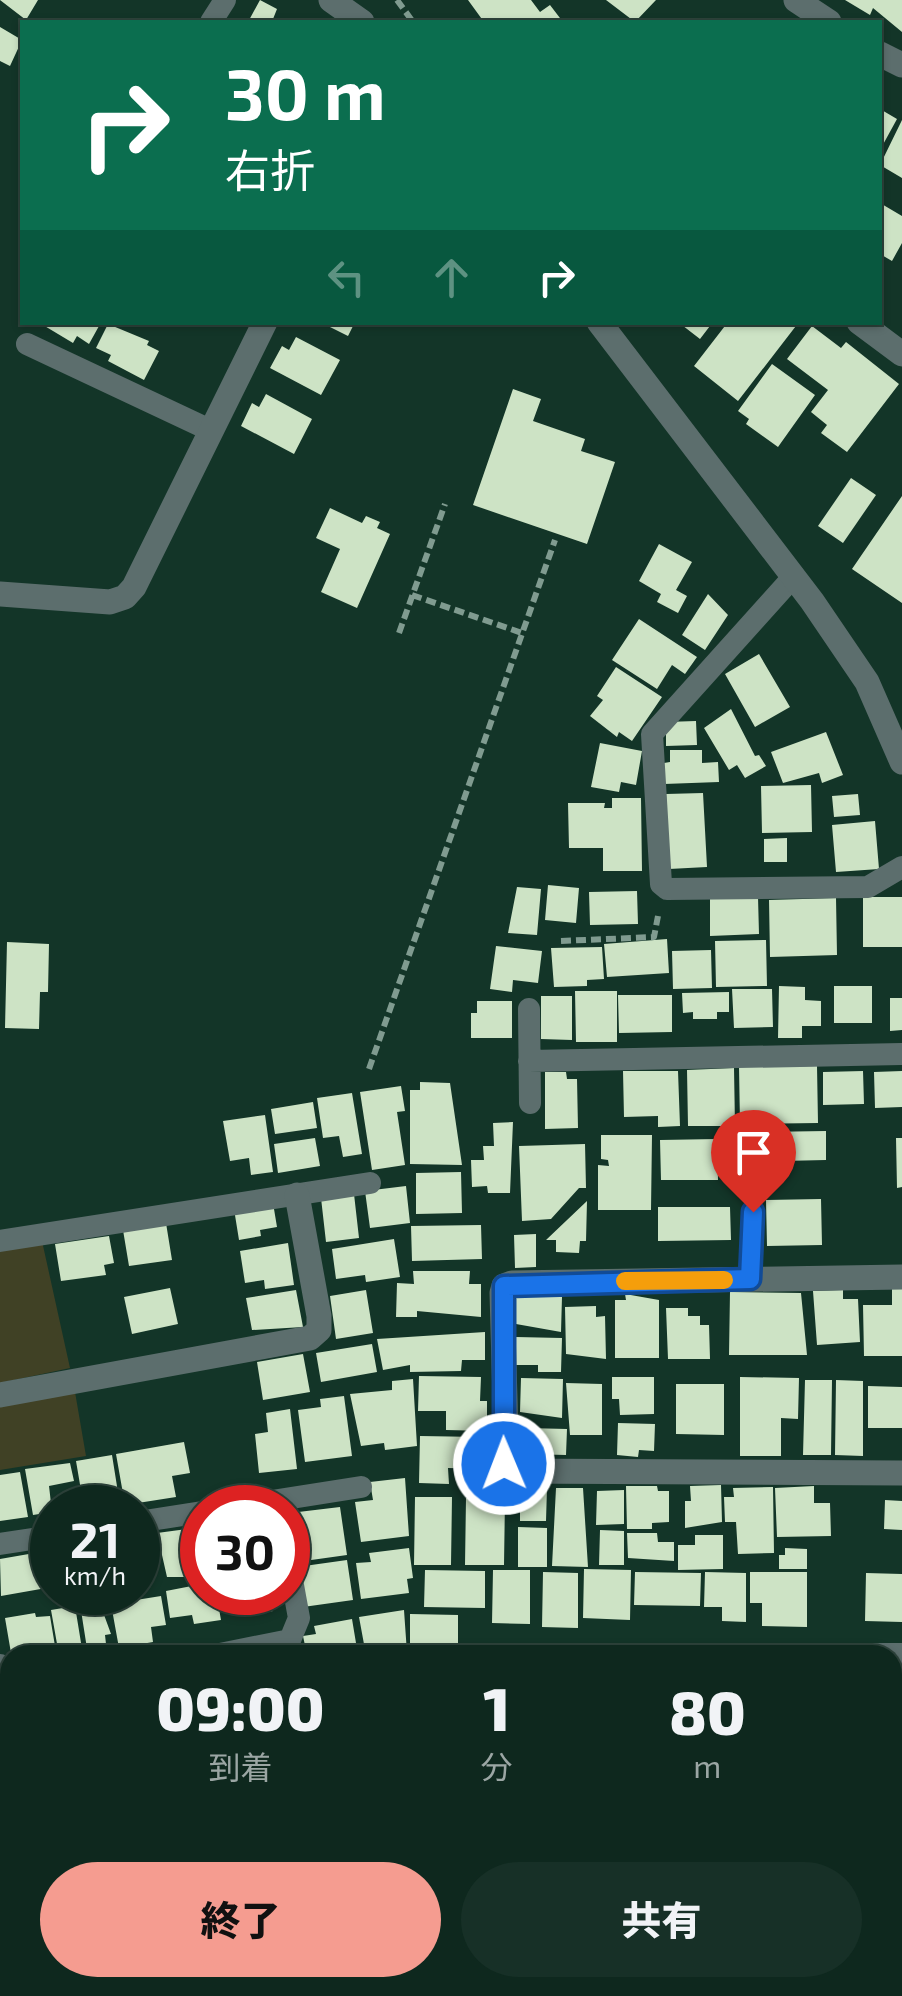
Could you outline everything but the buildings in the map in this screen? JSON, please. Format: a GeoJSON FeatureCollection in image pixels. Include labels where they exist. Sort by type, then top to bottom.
{"type":"FeatureCollection","features":[{"type":"Feature","properties":{"kind":"street"},"geometry":{"type":"LineString","coordinates":[[332,0],[359,20]]}},
{"type":"Feature","properties":{"kind":"street"},"geometry":{"type":"LineString","coordinates":[[796,0],[827,20]]}},
{"type":"Feature","properties":{"kind":"street"},"geometry":{"type":"LineString","coordinates":[[0,594],[110,602],[125,598],[134,588],[264,325]]}},
{"type":"Feature","properties":{"kind":"street"},"geometry":{"type":"LineString","coordinates":[[601,325],[794,576],[866,682],[902,762]]}},
{"type":"Feature","properties":{"kind":"street"},"geometry":{"type":"LineString","coordinates":[[863,325],[902,354]]}},
{"type":"Feature","properties":{"kind":"street"},"geometry":{"type":"LineString","coordinates":[[0,1395],[310,1338],[319,1330],[320,1316],[297,1195]]}},
{"type":"Feature","properties":{"kind":"street"},"geometry":{"type":"LineString","coordinates":[[902,1276],[504,1286],[507,1471],[902,1473]]}},
{"type":"Feature","properties":{"kind":"lane"},"geometry":{"type":"LineString","coordinates":[[27,344],[212,431]]}},
{"type":"Feature","properties":{"kind":"lane"},"geometry":{"type":"LineString","coordinates":[[794,576],[652,734],[663,888],[868,887],[902,867]]}},
{"type":"Feature","properties":{"kind":"lane"},"geometry":{"type":"LineString","coordinates":[[528,1009],[530,1103]]}},
{"type":"Feature","properties":{"kind":"lane"},"geometry":{"type":"LineString","coordinates":[[530,1061],[902,1054]]}},
{"type":"Feature","properties":{"kind":"lane"},"geometry":{"type":"LineString","coordinates":[[0,1241],[370,1183]]}},
{"type":"Feature","properties":{"kind":"lane"},"geometry":{"type":"LineString","coordinates":[[750,1279],[753,1212]]}},
{"type":"Feature","properties":{"kind":"lane"},"geometry":{"type":"LineString","coordinates":[[310,1497],[362,1487]]}},
{"type":"Feature","properties":{"kind":"lane"},"geometry":{"type":"LineString","coordinates":[[0,1544],[30,1539]]}},
{"type":"Feature","properties":{"kind":"lane"},"geometry":{"type":"LineString","coordinates":[[286,1645],[295,1634],[298,1615]]}},
{"type":"Feature","properties":{"kind":"path"},"geometry":{"type":"LineString","coordinates":[[396,0],[411,20]]}},
{"type":"Feature","properties":{"kind":"path"},"geometry":{"type":"LineString","coordinates":[[399,633],[445,504]]}},
{"type":"Feature","properties":{"kind":"path"},"geometry":{"type":"LineString","coordinates":[[369,1070],[555,540]]}},
{"type":"Feature","properties":{"kind":"path"},"geometry":{"type":"LineString","coordinates":[[412,595],[522,634]]}},
{"type":"Feature","properties":{"kind":"path"},"geometry":{"type":"LineString","coordinates":[[561,941],[654,937],[659,928],[657,893],[663,888]]}},
{"type":"Feature","properties":{"kind":"green space"},"geometry":{"type":"Polygon","coordinates":[[[42,1241],[70,1368],[0,1383],[0,1248],[42,1241]]]}},
{"type":"Feature","properties":{"kind":"green space"},"geometry":{"type":"Polygon","coordinates":[[[75,1392],[86,1456],[0,1470],[0,1405],[75,1392]]]}},
{"type":"Feature","properties":{"kind":"slow traffic"},"geometry":{"type":"LineString","coordinates":[[625,1281],[724,1280]]}},
{"type":"Feature","properties":{"kind":"route"},"geometry":{"type":"LineString","coordinates":[[504,1464],[504,1286],[750,1279],[753,1212]]}}]}
